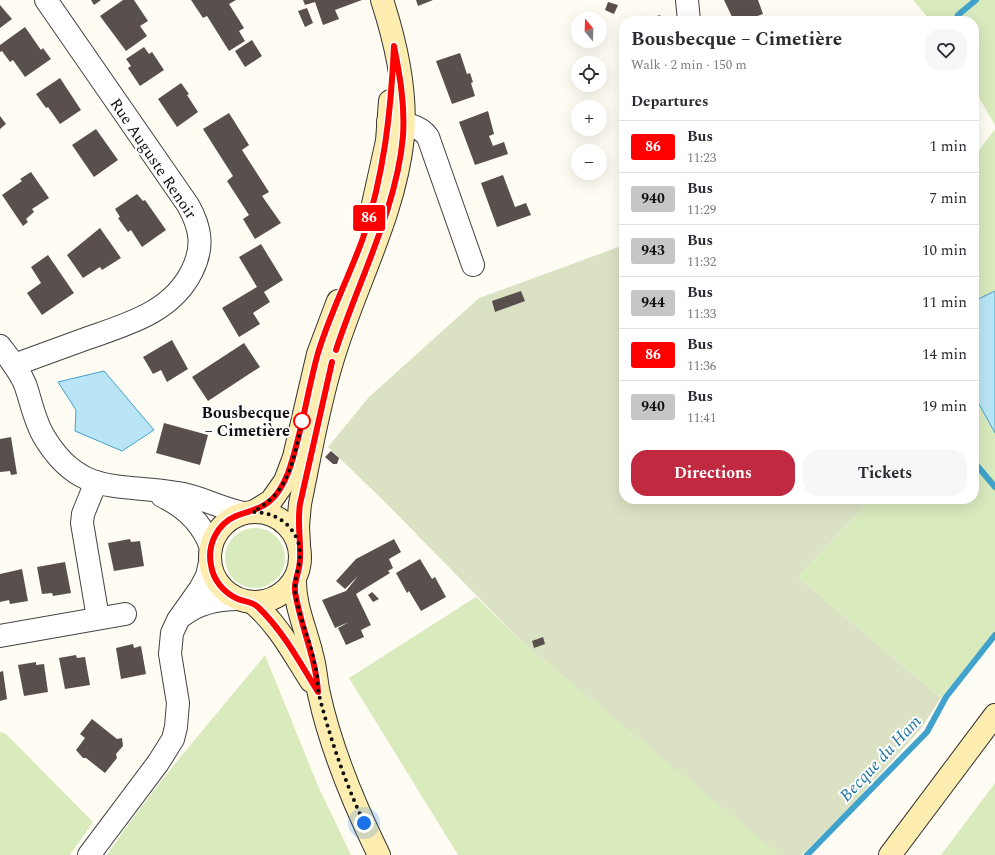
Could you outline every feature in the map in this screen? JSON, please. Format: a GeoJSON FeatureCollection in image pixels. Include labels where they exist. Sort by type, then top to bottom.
{"type":"FeatureCollection","features":[{"type":"Feature","properties":{"kind":"street","name":"Rue Auguste Renoir"},"geometry":{"type":"LineString","coordinates":[[14,365],[134,322],[155,311],[176,295],[186,282],[195,266],[201,242],[199,228],[188,205],[46,0]]}},
{"type":"Feature","properties":{"kind":"street"},"geometry":{"type":"LineString","coordinates":[[89,855],[158,763],[173,739],[176,727],[178,703],[170,643],[172,633],[178,620],[200,589],[207,576],[215,536],[222,526],[232,518],[249,512],[271,501],[285,481],[292,462],[318,354],[353,265],[370,214],[382,165],[396,123],[401,83],[394,46],[382,0]]}},
{"type":"Feature","properties":{"kind":"street"},"geometry":{"type":"LineString","coordinates":[[687,0],[689,16]]}},
{"type":"Feature","properties":{"kind":"street"},"geometry":{"type":"LineString","coordinates":[[396,123],[415,126],[425,132],[428,137],[473,265]]}},
{"type":"Feature","properties":{"kind":"street"},"geometry":{"type":"LineString","coordinates":[[318,692],[317,674],[295,596],[295,578],[300,559],[298,526],[300,504],[324,392],[332,362],[348,314],[377,241],[400,158],[396,123]]}},
{"type":"Feature","properties":{"kind":"street"},"geometry":{"type":"LineString","coordinates":[[0,346],[14,365],[25,386],[34,413],[44,435],[68,466],[77,473],[96,482],[115,487],[178,493],[225,509],[273,515],[285,522],[294,533],[299,545]]}},
{"type":"Feature","properties":{"kind":"street"},"geometry":{"type":"LineString","coordinates":[[96,482],[83,514],[82,523],[98,618]]}},
{"type":"Feature","properties":{"kind":"street"},"geometry":{"type":"LineString","coordinates":[[148,490],[175,502],[186,511],[203,530],[217,582],[226,592],[245,600],[269,619],[290,645],[318,692],[344,776],[380,855]]}},
{"type":"Feature","properties":{"kind":"street"},"geometry":{"type":"LineString","coordinates":[[178,620],[198,606],[222,600],[265,601],[277,597],[287,589],[295,578]]}},
{"type":"Feature","properties":{"kind":"street"},"geometry":{"type":"LineString","coordinates":[[0,636],[125,614]]}},
{"type":"Feature","properties":{"kind":"street"},"geometry":{"type":"LineString","coordinates":[[890,855],[995,715]]}},
{"type":"Feature","properties":{"kind":"green space"},"geometry":{"type":"Polygon","coordinates":[[[913,0],[995,0],[995,125],[979,98],[979,16],[927,16],[913,0]]]}},
{"type":"Feature","properties":{"kind":"green space"},"geometry":{"type":"Polygon","coordinates":[[[995,129],[995,631],[941,698],[798,577],[866,504],[979,504],[979,150],[995,129]]]}},
{"type":"Feature","properties":{"kind":"green space"},"geometry":{"type":"Polygon","coordinates":[[[619,247],[619,504],[866,504],[798,577],[941,698],[920,730],[853,804],[802,855],[780,855],[524,644],[387,504],[328,447],[369,397],[479,298],[619,247]]]}},
{"type":"Feature","properties":{"kind":"green space"},"geometry":{"type":"Polygon","coordinates":[[[249,528],[261,528],[272,533],[280,541],[285,552],[283,570],[272,583],[261,588],[249,588],[238,583],[230,575],[225,564],[225,552],[230,541],[238,533],[249,528]]]}},
{"type":"Feature","properties":{"kind":"green space"},"geometry":{"type":"Polygon","coordinates":[[[476,597],[524,644],[781,855],[458,855],[349,678],[476,597]]]}},
{"type":"Feature","properties":{"kind":"green space"},"geometry":{"type":"Polygon","coordinates":[[[265,655],[318,786],[351,855],[107,855],[163,778],[265,655]]]}},
{"type":"Feature","properties":{"kind":"green space"},"geometry":{"type":"Polygon","coordinates":[[[0,732],[6,734],[93,822],[70,855],[0,855],[0,732]]]}},
{"type":"Feature","properties":{"kind":"green space"},"geometry":{"type":"Polygon","coordinates":[[[995,783],[995,855],[941,855],[995,783]]]}},
{"type":"Feature","properties":{"kind":"water"},"geometry":{"type":"Polygon","coordinates":[[[995,291],[995,433],[979,404],[979,299],[995,291]]]}},
{"type":"Feature","properties":{"kind":"water"},"geometry":{"type":"Polygon","coordinates":[[[104,371],[154,430],[122,451],[75,431],[76,410],[58,382],[104,371]]]}},
{"type":"Feature","properties":{"kind":"building"},"geometry":{"type":"Polygon","coordinates":[[[91,0],[101,0],[94,5],[91,0]]]}},
{"type":"Feature","properties":{"kind":"building"},"geometry":{"type":"Polygon","coordinates":[[[123,0],[134,0],[148,21],[140,26],[147,36],[126,51],[100,16],[123,0]]]}},
{"type":"Feature","properties":{"kind":"building"},"geometry":{"type":"Polygon","coordinates":[[[191,0],[236,0],[229,4],[244,28],[239,31],[245,41],[229,51],[207,16],[203,18],[191,0]]]}},
{"type":"Feature","properties":{"kind":"building"},"geometry":{"type":"Polygon","coordinates":[[[303,0],[362,0],[335,10],[339,19],[323,25],[315,2],[305,5],[303,0]]]}},
{"type":"Feature","properties":{"kind":"building"},"geometry":{"type":"Polygon","coordinates":[[[416,0],[433,0],[418,6],[416,0]]]}},
{"type":"Feature","properties":{"kind":"building"},"geometry":{"type":"Polygon","coordinates":[[[724,0],[758,0],[763,14],[757,16],[732,16],[724,0]]]}},
{"type":"Feature","properties":{"kind":"building"},"geometry":{"type":"Polygon","coordinates":[[[608,2],[618,5],[614,14],[605,10],[608,2]]]}},
{"type":"Feature","properties":{"kind":"building"},"geometry":{"type":"Polygon","coordinates":[[[0,5],[12,19],[0,28],[0,5]]]}},
{"type":"Feature","properties":{"kind":"building"},"geometry":{"type":"Polygon","coordinates":[[[307,8],[313,23],[305,27],[298,11],[307,8]]]}},
{"type":"Feature","properties":{"kind":"building"},"geometry":{"type":"Polygon","coordinates":[[[25,27],[41,50],[43,48],[51,59],[25,77],[13,60],[10,62],[2,51],[0,52],[0,45],[25,27]]]}},
{"type":"Feature","properties":{"kind":"building"},"geometry":{"type":"Polygon","coordinates":[[[252,40],[262,56],[245,67],[235,51],[252,40]]]}},
{"type":"Feature","properties":{"kind":"building"},"geometry":{"type":"Polygon","coordinates":[[[144,47],[149,54],[152,52],[164,70],[140,86],[128,68],[131,66],[126,59],[144,47]]]}},
{"type":"Feature","properties":{"kind":"building"},"geometry":{"type":"Polygon","coordinates":[[[460,53],[467,74],[470,73],[475,96],[452,104],[436,61],[460,53]]]}},
{"type":"Feature","properties":{"kind":"building"},"geometry":{"type":"Polygon","coordinates":[[[60,78],[81,110],[60,124],[48,107],[46,108],[36,94],[60,78]]]}},
{"type":"Feature","properties":{"kind":"building"},"geometry":{"type":"Polygon","coordinates":[[[181,83],[189,94],[187,95],[198,112],[177,127],[158,99],[181,83]]]}},
{"type":"Feature","properties":{"kind":"building"},"geometry":{"type":"Polygon","coordinates":[[[488,111],[494,134],[489,136],[493,146],[504,142],[508,154],[475,165],[459,122],[488,111]]]}},
{"type":"Feature","properties":{"kind":"building"},"geometry":{"type":"Polygon","coordinates":[[[229,113],[249,145],[242,150],[269,192],[262,196],[281,223],[255,239],[243,219],[249,215],[227,181],[233,176],[203,129],[229,113]]]}},
{"type":"Feature","properties":{"kind":"building"},"geometry":{"type":"Polygon","coordinates":[[[0,116],[6,124],[0,129],[0,116]]]}},
{"type":"Feature","properties":{"kind":"building"},"geometry":{"type":"Polygon","coordinates":[[[96,129],[118,160],[94,177],[72,145],[96,129]]]}},
{"type":"Feature","properties":{"kind":"building"},"geometry":{"type":"Polygon","coordinates":[[[31,172],[49,198],[32,209],[34,212],[26,219],[28,222],[23,226],[2,195],[22,181],[20,179],[31,172]]]}},
{"type":"Feature","properties":{"kind":"building"},"geometry":{"type":"Polygon","coordinates":[[[503,175],[515,207],[526,203],[531,215],[497,227],[481,183],[503,175]]]}},
{"type":"Feature","properties":{"kind":"building"},"geometry":{"type":"Polygon","coordinates":[[[137,194],[143,201],[145,200],[166,230],[142,247],[131,230],[128,232],[118,218],[120,217],[115,209],[137,194]]]}},
{"type":"Feature","properties":{"kind":"building"},"geometry":{"type":"Polygon","coordinates":[[[100,228],[121,258],[102,270],[100,267],[83,278],[67,255],[100,228]]]}},
{"type":"Feature","properties":{"kind":"building"},"geometry":{"type":"Polygon","coordinates":[[[261,244],[283,280],[264,292],[270,302],[253,313],[260,324],[239,337],[222,308],[257,287],[239,257],[261,244]]]}},
{"type":"Feature","properties":{"kind":"building"},"geometry":{"type":"Polygon","coordinates":[[[48,255],[74,293],[42,315],[27,293],[41,283],[31,267],[48,255]]]}},
{"type":"Feature","properties":{"kind":"building"},"geometry":{"type":"Polygon","coordinates":[[[521,291],[525,301],[495,312],[492,301],[521,291]]]}},
{"type":"Feature","properties":{"kind":"building"},"geometry":{"type":"Polygon","coordinates":[[[172,340],[188,369],[167,382],[161,370],[153,374],[143,357],[172,340]]]}},
{"type":"Feature","properties":{"kind":"building"},"geometry":{"type":"Polygon","coordinates":[[[244,343],[260,367],[208,401],[192,377],[244,343]]]}},
{"type":"Feature","properties":{"kind":"building"},"geometry":{"type":"Polygon","coordinates":[[[164,423],[208,435],[200,465],[156,453],[164,423]]]}},
{"type":"Feature","properties":{"kind":"building"},"geometry":{"type":"Polygon","coordinates":[[[11,437],[17,474],[11,475],[10,471],[0,472],[0,439],[11,437]]]}},
{"type":"Feature","properties":{"kind":"building"},"geometry":{"type":"Polygon","coordinates":[[[331,451],[339,458],[337,464],[333,464],[325,457],[331,451]]]}},
{"type":"Feature","properties":{"kind":"building"},"geometry":{"type":"Polygon","coordinates":[[[130,539],[131,542],[140,541],[144,566],[114,571],[108,543],[130,539]]]}},
{"type":"Feature","properties":{"kind":"building"},"geometry":{"type":"Polygon","coordinates":[[[394,539],[401,552],[389,559],[393,568],[388,571],[390,573],[356,594],[371,625],[361,630],[364,637],[346,645],[338,628],[349,622],[335,628],[322,600],[346,591],[358,576],[345,589],[336,581],[356,559],[394,539]]]}},
{"type":"Feature","properties":{"kind":"building"},"geometry":{"type":"Polygon","coordinates":[[[420,559],[432,579],[435,577],[446,597],[421,611],[409,591],[407,593],[396,573],[420,559]]]}},
{"type":"Feature","properties":{"kind":"building"},"geometry":{"type":"Polygon","coordinates":[[[65,562],[71,593],[53,596],[52,593],[42,594],[37,567],[65,562]]]}},
{"type":"Feature","properties":{"kind":"building"},"geometry":{"type":"Polygon","coordinates":[[[22,569],[28,601],[10,604],[9,600],[0,602],[0,574],[22,569]]]}},
{"type":"Feature","properties":{"kind":"building"},"geometry":{"type":"Polygon","coordinates":[[[372,592],[379,599],[373,602],[368,595],[372,592]]]}},
{"type":"Feature","properties":{"kind":"building"},"geometry":{"type":"Polygon","coordinates":[[[543,637],[545,644],[534,648],[532,641],[543,637]]]}},
{"type":"Feature","properties":{"kind":"building"},"geometry":{"type":"Polygon","coordinates":[[[133,644],[134,648],[141,646],[146,674],[121,679],[116,648],[133,644]]]}},
{"type":"Feature","properties":{"kind":"building"},"geometry":{"type":"Polygon","coordinates":[[[76,655],[77,658],[85,657],[90,685],[65,689],[59,658],[76,655]]]}},
{"type":"Feature","properties":{"kind":"building"},"geometry":{"type":"Polygon","coordinates":[[[36,662],[36,665],[44,664],[48,692],[24,696],[18,665],[36,662]]]}},
{"type":"Feature","properties":{"kind":"building"},"geometry":{"type":"Polygon","coordinates":[[[3,671],[7,699],[0,701],[0,672],[3,671]]]}},
{"type":"Feature","properties":{"kind":"building"},"geometry":{"type":"Polygon","coordinates":[[[92,719],[117,739],[122,738],[123,746],[116,754],[117,758],[105,773],[86,758],[83,758],[76,750],[85,738],[80,734],[92,719]]]}},
{"type":"Feature","properties":{"kind":"waterway","name":"Becque du Ham"},"geometry":{"type":"LineString","coordinates":[[958,16],[976,0]]}},
{"type":"Feature","properties":{"kind":"waterway","name":"Becque du Ham"},"geometry":{"type":"LineString","coordinates":[[979,468],[995,487]]}},
{"type":"Feature","properties":{"kind":"waterway","name":"Becque du Ham"},"geometry":{"type":"LineString","coordinates":[[807,855],[927,732],[946,697],[995,635]]}},
{"type":"Feature","properties":{"kind":"bus line","name":"86"},"geometry":{"type":"LineString","coordinates":[[332,362],[320,408],[300,504],[298,526],[300,566],[295,578],[294,589],[317,674],[318,692],[300,660],[269,619],[252,602],[232,596],[217,582],[211,569],[210,555],[212,542],[218,531],[232,518],[244,513],[253,512],[271,501],[281,488],[288,474],[294,457],[318,354],[326,330],[353,265],[375,195],[386,141],[394,46],[401,83],[403,105],[403,136],[400,158],[377,241],[348,314],[336,350]]}},
{"type":"Feature","properties":{"kind":"place","name":"Bousbecque – Cimetière"},"geometry":{"type":"Point","coordinates":[302,421]}},
{"type":"Feature","properties":{"kind":"route"},"geometry":{"type":"LineString","coordinates":[[302,421],[303,418],[294,457],[285,481],[271,501],[253,512],[267,513],[279,518],[285,522],[297,538],[300,552],[300,566],[295,578],[294,589],[296,602],[312,654],[317,674],[318,692],[333,743],[344,776],[364,823]]}}]}
